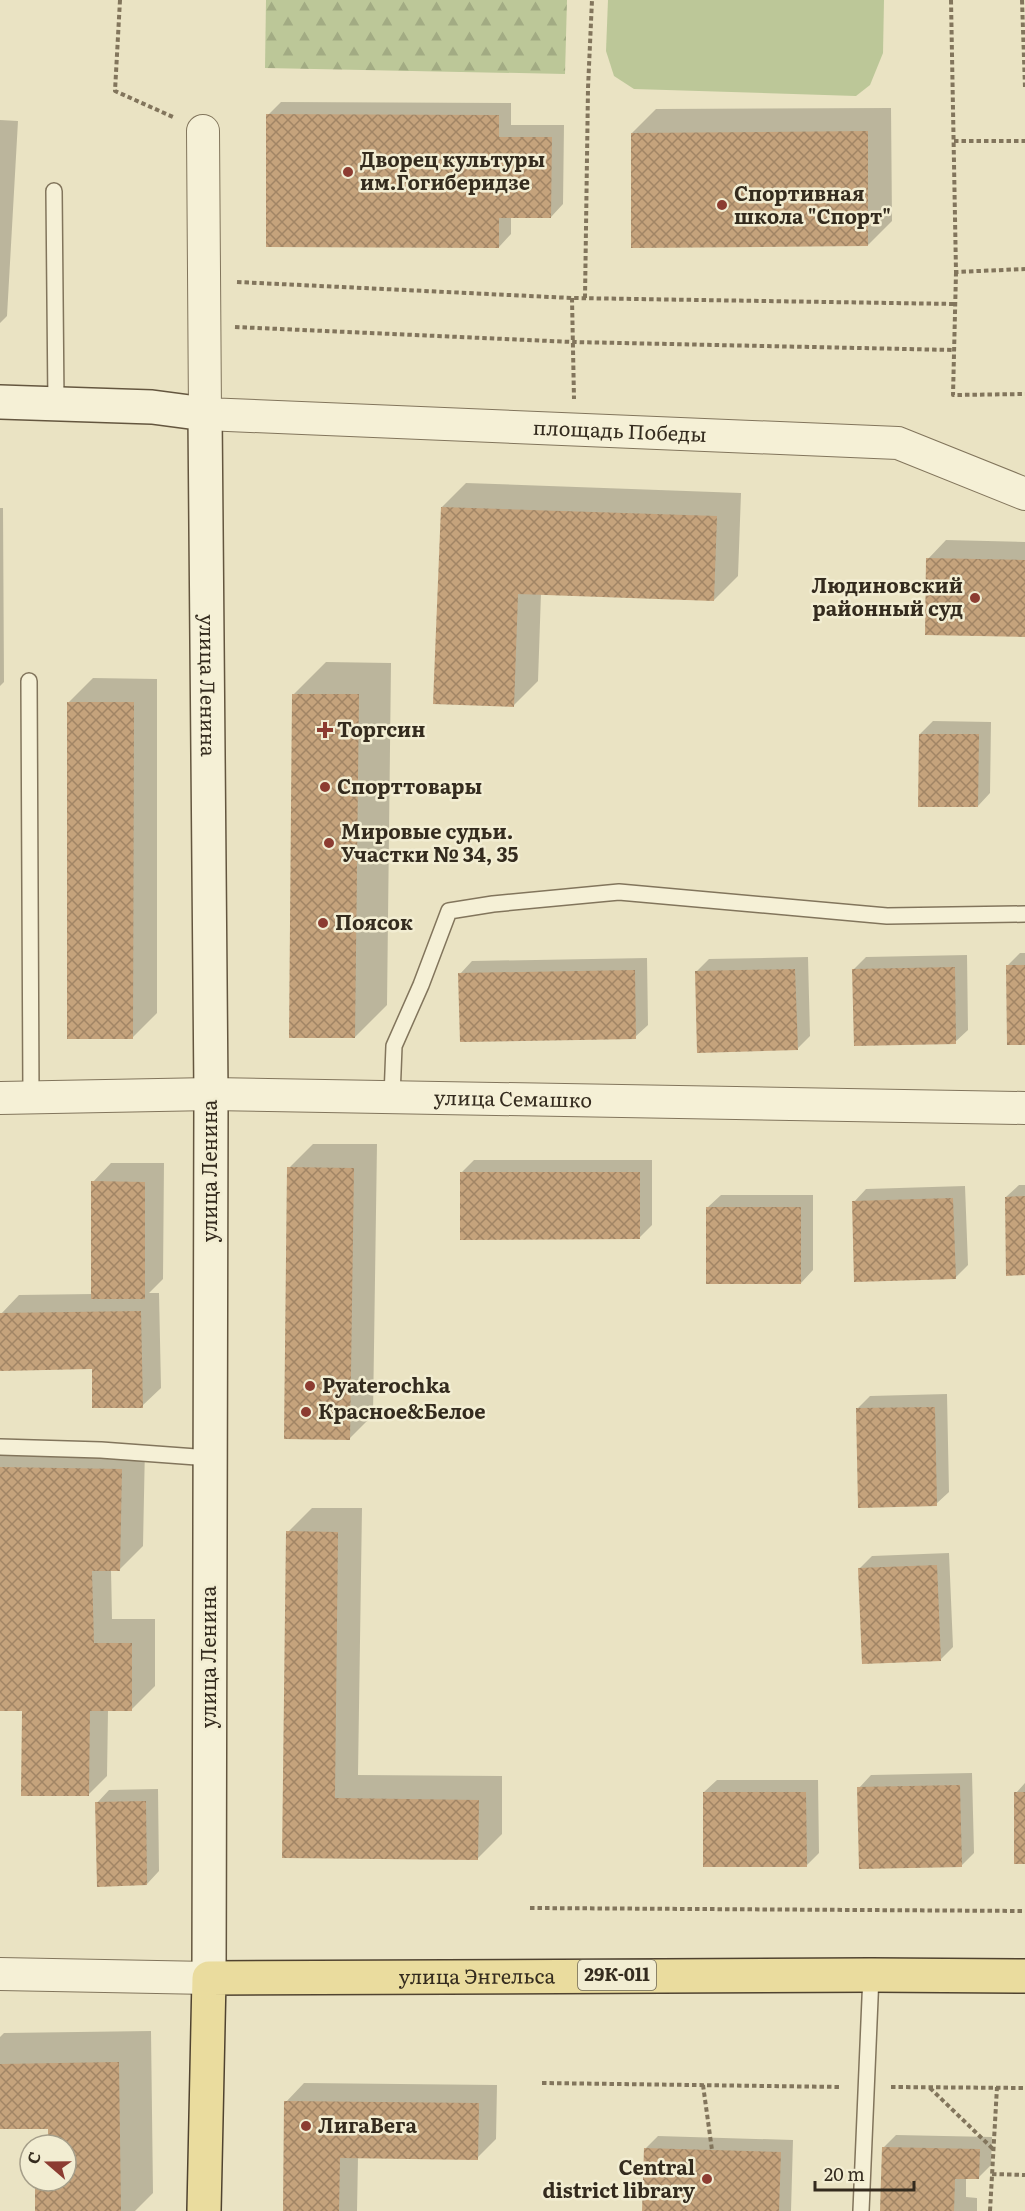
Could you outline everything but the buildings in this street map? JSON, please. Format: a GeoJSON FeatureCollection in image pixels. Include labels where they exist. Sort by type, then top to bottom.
{"type":"FeatureCollection","features":[{"type":"Feature","properties":{"kind":"main road","name":"улица Энгельса"},"geometry":{"type":"LineString","coordinates":[[209,1978],[285,1976],[1025,1976]]}},
{"type":"Feature","properties":{"kind":"main road","name":"улица Ленина"},"geometry":{"type":"LineString","coordinates":[[204,2211],[209,1978]]}},
{"type":"Feature","properties":{"kind":"street","name":"улица Ленина"},"geometry":{"type":"LineString","coordinates":[[203,131],[211,1094],[209,1978]]}},
{"type":"Feature","properties":{"kind":"street"},"geometry":{"type":"LineString","coordinates":[[0,402],[152,406],[205,414]]}},
{"type":"Feature","properties":{"kind":"street","name":"площадь Победы"},"geometry":{"type":"LineString","coordinates":[[205,414],[898,443],[1025,494]]}},
{"type":"Feature","properties":{"kind":"street","name":"улица Семашко"},"geometry":{"type":"LineString","coordinates":[[0,1098],[211,1094],[1025,1108]]}},
{"type":"Feature","properties":{"kind":"street","name":"улица Энгельса"},"geometry":{"type":"LineString","coordinates":[[0,1974],[209,1978]]}},
{"type":"Feature","properties":{"kind":"lane"},"geometry":{"type":"LineString","coordinates":[[54,191],[56,404]]}},
{"type":"Feature","properties":{"kind":"lane"},"geometry":{"type":"LineString","coordinates":[[29,681],[31,1097]]}},
{"type":"Feature","properties":{"kind":"lane"},"geometry":{"type":"LineString","coordinates":[[392,1097],[394,1046],[421,985],[449,911],[493,904],[619,892],[887,916],[1025,914]]}},
{"type":"Feature","properties":{"kind":"lane"},"geometry":{"type":"LineString","coordinates":[[0,1447],[101,1450],[210,1458]]}},
{"type":"Feature","properties":{"kind":"lane"},"geometry":{"type":"LineString","coordinates":[[861,2211],[871,1975]]}},
{"type":"Feature","properties":{"kind":"path"},"geometry":{"type":"LineString","coordinates":[[120,0],[115,91],[203,131]]}},
{"type":"Feature","properties":{"kind":"path"},"geometry":{"type":"LineString","coordinates":[[585,298],[588,88],[592,0]]}},
{"type":"Feature","properties":{"kind":"path"},"geometry":{"type":"LineString","coordinates":[[951,0],[956,272],[953,394],[1025,394]]}},
{"type":"Feature","properties":{"kind":"path"},"geometry":{"type":"LineString","coordinates":[[1022,0],[1025,87]]}},
{"type":"Feature","properties":{"kind":"path"},"geometry":{"type":"LineString","coordinates":[[954,138],[1025,141]]}},
{"type":"Feature","properties":{"kind":"path"},"geometry":{"type":"LineString","coordinates":[[956,272],[1025,269]]}},
{"type":"Feature","properties":{"kind":"path"},"geometry":{"type":"LineString","coordinates":[[204,281],[572,298],[956,304]]}},
{"type":"Feature","properties":{"kind":"path"},"geometry":{"type":"LineString","coordinates":[[572,298],[574,429]]}},
{"type":"Feature","properties":{"kind":"path"},"geometry":{"type":"LineString","coordinates":[[205,326],[573,342],[954,350]]}},
{"type":"Feature","properties":{"kind":"path"},"geometry":{"type":"LineString","coordinates":[[530,1908],[1025,1911]]}},
{"type":"Feature","properties":{"kind":"path"},"geometry":{"type":"LineString","coordinates":[[542,2083],[1025,2088]]}},
{"type":"Feature","properties":{"kind":"path"},"geometry":{"type":"LineString","coordinates":[[703,2085],[712,2150]]}},
{"type":"Feature","properties":{"kind":"path"},"geometry":{"type":"LineString","coordinates":[[930,2087],[993,2149]]}},
{"type":"Feature","properties":{"kind":"path"},"geometry":{"type":"LineString","coordinates":[[990,2211],[997,2087]]}},
{"type":"Feature","properties":{"kind":"path"},"geometry":{"type":"LineString","coordinates":[[992,2174],[1025,2175]]}},
{"type":"Feature","properties":{"kind":"green space"},"geometry":{"type":"Polygon","coordinates":[[[266,0],[567,0],[565,74],[265,68],[266,0]]]}},
{"type":"Feature","properties":{"kind":"green space"},"geometry":{"type":"Polygon","coordinates":[[[608,0],[884,0],[883,53],[870,85],[856,96],[634,89],[614,76],[606,51],[608,0]]]}},
{"type":"Feature","properties":{"kind":"place","name":"Дворец культуры им.Гогиберидзе"},"geometry":{"type":"Point","coordinates":[348,172]}},
{"type":"Feature","properties":{"kind":"place","name":"Спортивная школа \"Спорт\""},"geometry":{"type":"Point","coordinates":[722,205]}},
{"type":"Feature","properties":{"kind":"place","name":"Людиновский районный суд"},"geometry":{"type":"Point","coordinates":[975,598]}},
{"type":"Feature","properties":{"kind":"place","name":"Торгсин"},"geometry":{"type":"Point","coordinates":[325,730]}},
{"type":"Feature","properties":{"kind":"place","name":"Спорттовары"},"geometry":{"type":"Point","coordinates":[325,787]}},
{"type":"Feature","properties":{"kind":"place","name":"Мировые судьи. Участки № 34, 35"},"geometry":{"type":"Point","coordinates":[329,843]}},
{"type":"Feature","properties":{"kind":"place","name":"Поясок"},"geometry":{"type":"Point","coordinates":[323,923]}},
{"type":"Feature","properties":{"kind":"place","name":"Pyaterochka"},"geometry":{"type":"Point","coordinates":[310,1386]}},
{"type":"Feature","properties":{"kind":"place","name":"Красное&Белое"},"geometry":{"type":"Point","coordinates":[306,1412]}},
{"type":"Feature","properties":{"kind":"place","name":"ЛигаВега"},"geometry":{"type":"Point","coordinates":[306,2126]}},
{"type":"Feature","properties":{"kind":"place","name":"Central district library"},"geometry":{"type":"Point","coordinates":[707,2179]}}]}
